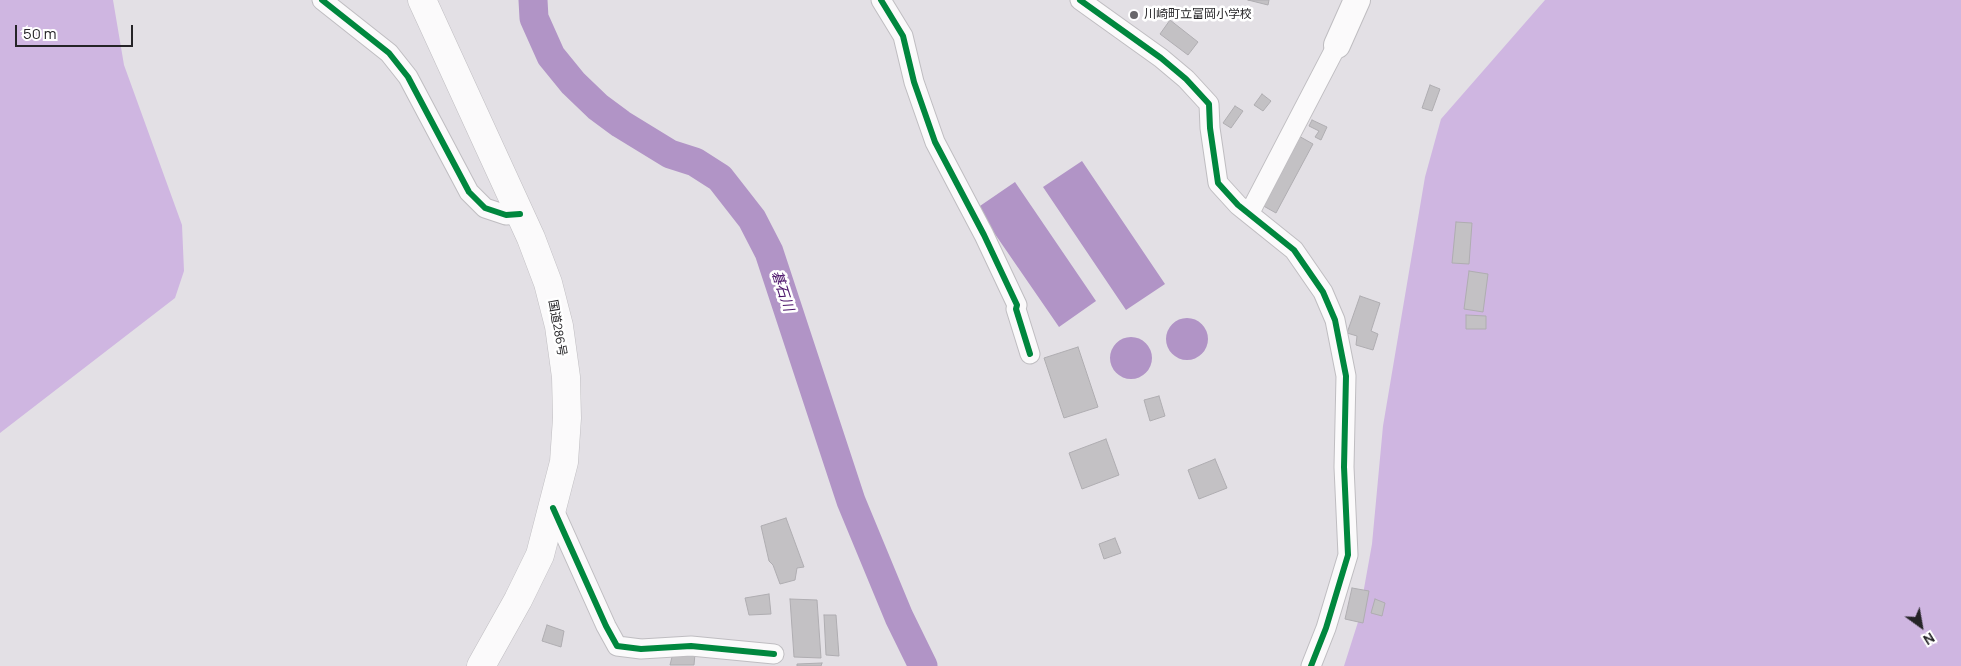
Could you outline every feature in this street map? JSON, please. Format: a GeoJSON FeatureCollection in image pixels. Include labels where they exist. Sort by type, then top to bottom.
{"type":"FeatureCollection","features":[{"type":"Feature","properties":{"kind":"highway","name":"国道286号"},"geometry":{"type":"LineString","coordinates":[[422,0],[520,214],[548,282],[559,326],[566,377],[567,418],[564,462],[540,555],[518,600],[481,666]]}},
{"type":"Feature","properties":{"kind":"street"},"geometry":{"type":"LineString","coordinates":[[322,0],[389,53],[408,77],[469,192],[484,208],[506,215],[520,214]]}},
{"type":"Feature","properties":{"kind":"street"},"geometry":{"type":"LineString","coordinates":[[880,0],[903,36],[914,82],[935,142],[984,235],[1017,304],[1016,309],[1030,354]]}},
{"type":"Feature","properties":{"kind":"street"},"geometry":{"type":"LineString","coordinates":[[1080,0],[1161,58],[1186,79],[1209,104],[1210,128],[1218,183],[1238,205],[1294,250],[1323,292],[1335,320],[1346,376],[1344,468],[1348,555],[1326,628],[1311,666]]}},
{"type":"Feature","properties":{"kind":"street"},"geometry":{"type":"LineString","coordinates":[[1249,214],[1337,45],[1358,0]]}},
{"type":"Feature","properties":{"kind":"street"},"geometry":{"type":"LineString","coordinates":[[553,508],[606,626],[617,646],[641,649],[692,646],[774,654]]}},
{"type":"Feature","properties":{"kind":"shaded area"},"geometry":{"type":"Polygon","coordinates":[[[0,0],[113,0],[124,65],[182,225],[184,271],[175,298],[0,433],[0,0]]]}},
{"type":"Feature","properties":{"kind":"shaded area"},"geometry":{"type":"Polygon","coordinates":[[[1545,0],[1961,0],[1961,666],[1344,666],[1358,622],[1372,544],[1383,426],[1425,177],[1441,119],[1545,0]]]}},
{"type":"Feature","properties":{"kind":"shaded area"},"geometry":{"type":"Polygon","coordinates":[[[1082,161],[1165,284],[1126,310],[1043,187],[1082,161]]]}},
{"type":"Feature","properties":{"kind":"shaded area"},"geometry":{"type":"Polygon","coordinates":[[[1015,182],[1096,301],[1059,327],[977,208],[1015,182]]]}},
{"type":"Feature","properties":{"kind":"shaded area"},"geometry":{"type":"Polygon","coordinates":[[[1191,318],[1199,321],[1205,327],[1208,339],[1205,351],[1199,357],[1183,360],[1175,357],[1169,351],[1166,335],[1169,327],[1175,321],[1191,318]]]}},
{"type":"Feature","properties":{"kind":"shaded area"},"geometry":{"type":"Polygon","coordinates":[[[1131,337],[1146,343],[1152,358],[1146,373],[1131,379],[1116,373],[1110,358],[1116,343],[1131,337]]]}},
{"type":"Feature","properties":{"kind":"building"},"geometry":{"type":"Polygon","coordinates":[[[1248,0],[1269,0],[1268,5],[1248,0]]]}},
{"type":"Feature","properties":{"kind":"building"},"geometry":{"type":"Polygon","coordinates":[[[1170,20],[1198,42],[1188,55],[1160,34],[1170,20]]]}},
{"type":"Feature","properties":{"kind":"building"},"geometry":{"type":"Polygon","coordinates":[[[1430,85],[1440,89],[1432,111],[1422,108],[1430,85]]]}},
{"type":"Feature","properties":{"kind":"building"},"geometry":{"type":"Polygon","coordinates":[[[1262,94],[1271,101],[1263,111],[1254,105],[1262,94]]]}},
{"type":"Feature","properties":{"kind":"building"},"geometry":{"type":"Polygon","coordinates":[[[1235,106],[1243,111],[1231,128],[1223,123],[1235,106]]]}},
{"type":"Feature","properties":{"kind":"building"},"geometry":{"type":"Polygon","coordinates":[[[1312,120],[1327,127],[1321,140],[1315,137],[1319,131],[1309,126],[1312,120]]]}},
{"type":"Feature","properties":{"kind":"building"},"geometry":{"type":"Polygon","coordinates":[[[1297,135],[1313,144],[1276,213],[1260,204],[1297,135]]]}},
{"type":"Feature","properties":{"kind":"building"},"geometry":{"type":"Polygon","coordinates":[[[1456,222],[1472,223],[1469,264],[1452,263],[1456,222]]]}},
{"type":"Feature","properties":{"kind":"building"},"geometry":{"type":"Polygon","coordinates":[[[1469,271],[1488,274],[1483,312],[1464,309],[1469,271]]]}},
{"type":"Feature","properties":{"kind":"building"},"geometry":{"type":"Polygon","coordinates":[[[1360,296],[1380,303],[1371,331],[1378,334],[1373,350],[1356,345],[1357,336],[1347,333],[1360,296]]]}},
{"type":"Feature","properties":{"kind":"building"},"geometry":{"type":"Polygon","coordinates":[[[1466,315],[1486,316],[1486,329],[1466,329],[1466,315]]]}},
{"type":"Feature","properties":{"kind":"building"},"geometry":{"type":"Polygon","coordinates":[[[1078,347],[1098,407],[1064,418],[1044,358],[1078,347]]]}},
{"type":"Feature","properties":{"kind":"building"},"geometry":{"type":"Polygon","coordinates":[[[1159,396],[1165,416],[1150,421],[1144,400],[1159,396]]]}},
{"type":"Feature","properties":{"kind":"building"},"geometry":{"type":"Polygon","coordinates":[[[1106,439],[1119,475],[1082,489],[1069,453],[1106,439]]]}},
{"type":"Feature","properties":{"kind":"building"},"geometry":{"type":"Polygon","coordinates":[[[1215,459],[1227,488],[1199,499],[1188,470],[1215,459]]]}},
{"type":"Feature","properties":{"kind":"building"},"geometry":{"type":"Polygon","coordinates":[[[786,518],[804,567],[797,568],[795,580],[780,584],[773,565],[769,561],[761,526],[786,518]]]}},
{"type":"Feature","properties":{"kind":"building"},"geometry":{"type":"Polygon","coordinates":[[[1115,538],[1121,553],[1104,559],[1099,544],[1115,538]]]}},
{"type":"Feature","properties":{"kind":"building"},"geometry":{"type":"Polygon","coordinates":[[[1352,588],[1369,591],[1363,623],[1345,619],[1352,588]]]}},
{"type":"Feature","properties":{"kind":"building"},"geometry":{"type":"Polygon","coordinates":[[[769,594],[771,614],[749,615],[745,598],[769,594]]]}},
{"type":"Feature","properties":{"kind":"building"},"geometry":{"type":"Polygon","coordinates":[[[790,599],[817,600],[821,658],[794,657],[790,599]]]}},
{"type":"Feature","properties":{"kind":"building"},"geometry":{"type":"Polygon","coordinates":[[[1375,599],[1385,603],[1382,616],[1371,613],[1375,599]]]}},
{"type":"Feature","properties":{"kind":"building"},"geometry":{"type":"Polygon","coordinates":[[[824,615],[836,615],[839,656],[826,655],[824,615]]]}},
{"type":"Feature","properties":{"kind":"building"},"geometry":{"type":"Polygon","coordinates":[[[547,625],[564,631],[561,647],[542,641],[547,625]]]}},
{"type":"Feature","properties":{"kind":"building"},"geometry":{"type":"Polygon","coordinates":[[[673,653],[695,654],[694,665],[670,665],[673,653]]]}},
{"type":"Feature","properties":{"kind":"building"},"geometry":{"type":"Polygon","coordinates":[[[822,663],[821,666],[797,666],[797,664],[822,663]]]}},
{"type":"Feature","properties":{"kind":"waterway","name":"碁石川"},"geometry":{"type":"LineString","coordinates":[[533,0],[534,18],[551,56],[573,83],[598,107],[621,124],[670,154],[695,162],[720,178],[752,219],[769,252],[851,501],[899,617],[923,666]]}},
{"type":"Feature","properties":{"kind":"cycle path"},"geometry":{"type":"LineString","coordinates":[[322,0],[389,53],[408,77],[469,192],[485,208],[506,215],[520,214]]}},
{"type":"Feature","properties":{"kind":"cycle path"},"geometry":{"type":"LineString","coordinates":[[881,0],[903,36],[914,82],[935,142],[984,235],[1017,305],[1016,309],[1030,354]]}},
{"type":"Feature","properties":{"kind":"cycle path"},"geometry":{"type":"LineString","coordinates":[[1080,0],[1161,58],[1186,79],[1209,104],[1210,128],[1218,183],[1238,205],[1294,250],[1323,292],[1335,320],[1346,376],[1344,467],[1348,555],[1326,628],[1311,666]]}},
{"type":"Feature","properties":{"kind":"cycle path"},"geometry":{"type":"LineString","coordinates":[[553,508],[606,626],[617,646],[641,649],[691,646],[774,654]]}},
{"type":"Feature","properties":{"kind":"place","name":"川崎町立富岡小学校"},"geometry":{"type":"Point","coordinates":[1134,15]}}]}
